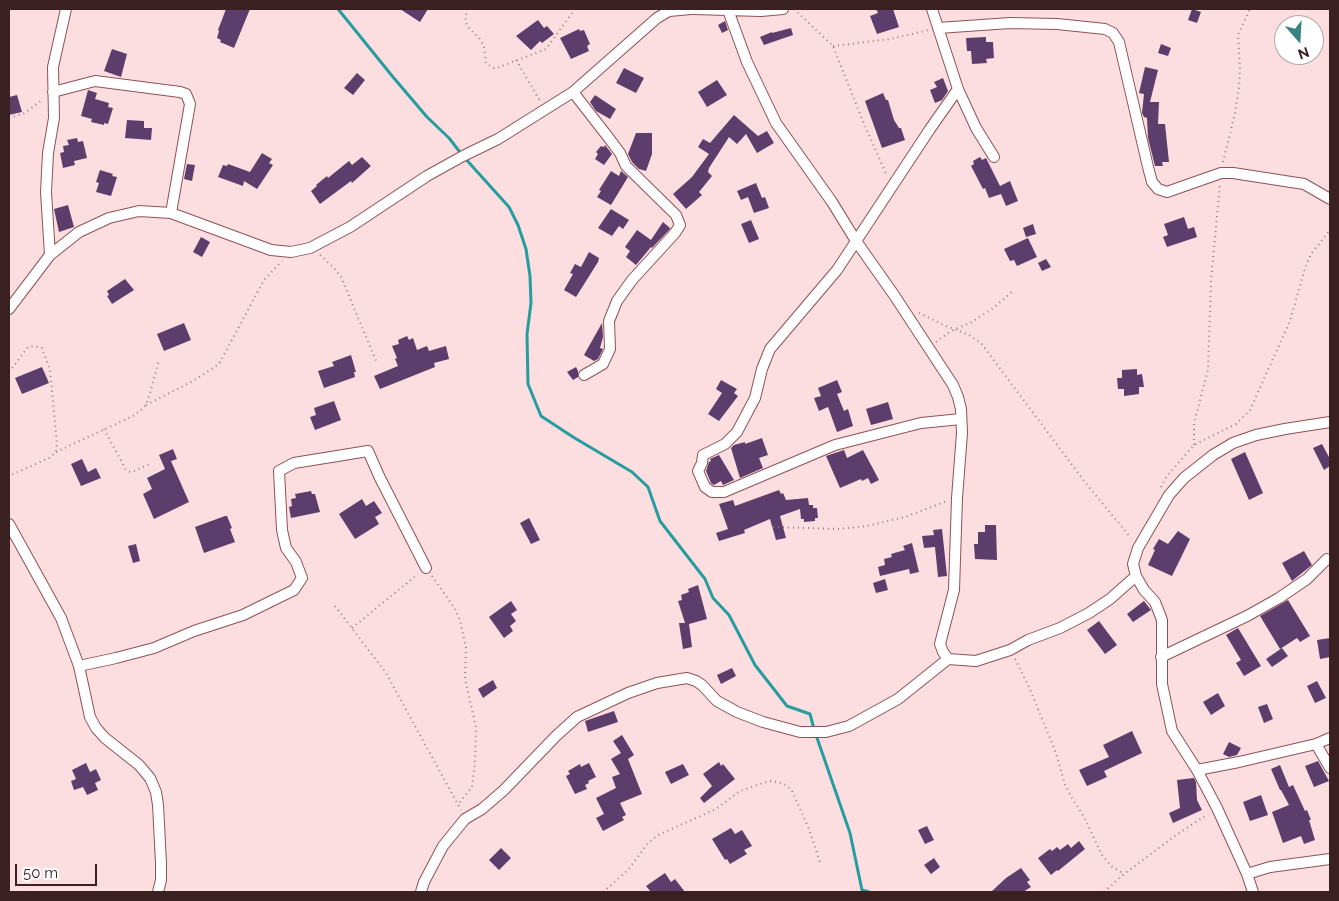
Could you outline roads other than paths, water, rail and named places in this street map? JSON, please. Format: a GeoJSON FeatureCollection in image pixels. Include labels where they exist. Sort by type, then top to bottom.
{"type":"FeatureCollection","features":[{"type":"Feature","properties":{"kind":"street"},"geometry":{"type":"LineString","coordinates":[[50,255],[46,192],[48,153],[54,118],[52,67],[66,9]]}},
{"type":"Feature","properties":{"kind":"street"},"geometry":{"type":"LineString","coordinates":[[9,309],[50,255],[79,232],[109,218],[139,211],[171,213],[270,250],[291,252],[310,248],[350,227],[434,172],[498,140],[546,110],[573,92],[637,34],[668,10],[761,11],[783,9]]}},
{"type":"Feature","properties":{"kind":"street"},"geometry":{"type":"LineString","coordinates":[[932,9],[958,90],[976,128],[994,158]]}},
{"type":"Feature","properties":{"kind":"street"},"geometry":{"type":"LineString","coordinates":[[728,10],[747,62],[776,123],[832,202],[953,385],[961,409],[962,433],[957,498],[954,590],[940,644],[948,659]]}},
{"type":"Feature","properties":{"kind":"street"},"geometry":{"type":"LineString","coordinates":[[938,28],[1010,23],[1057,24],[1105,29],[1113,33],[1119,42],[1148,167],[1152,182],[1158,189],[1167,192],[1221,173],[1245,174],[1304,184],[1330,199]]}},
{"type":"Feature","properties":{"kind":"street"},"geometry":{"type":"LineString","coordinates":[[53,92],[95,81],[186,94],[190,104],[171,213]]}},
{"type":"Feature","properties":{"kind":"street"},"geometry":{"type":"LineString","coordinates":[[958,90],[836,270],[770,349],[762,369],[755,398],[737,432],[725,444],[703,455],[698,471],[705,487],[712,492],[724,492],[835,445],[921,423],[961,420]]}},
{"type":"Feature","properties":{"kind":"street"},"geometry":{"type":"LineString","coordinates":[[573,92],[614,145],[626,166],[676,215],[680,225],[676,233],[632,280],[617,301],[609,320],[610,349],[603,364],[584,375]]}},
{"type":"Feature","properties":{"kind":"street"},"geometry":{"type":"LineString","coordinates":[[1252,892],[1247,874],[1217,808],[1197,770],[1172,731],[1162,684],[1162,620],[1155,602],[1144,590],[1136,576],[1133,564],[1138,548],[1169,494],[1184,478],[1212,455],[1233,443],[1256,435],[1330,422]]}},
{"type":"Feature","properties":{"kind":"street"},"geometry":{"type":"LineString","coordinates":[[79,666],[154,648],[194,631],[243,615],[294,590],[302,578],[296,562],[286,548],[282,530],[279,471],[294,463],[368,451],[426,568]]}},
{"type":"Feature","properties":{"kind":"street"},"geometry":{"type":"LineString","coordinates":[[9,524],[60,618],[79,666],[90,718],[105,738],[139,764],[150,778],[156,792],[161,880],[158,892]]}},
{"type":"Feature","properties":{"kind":"street"},"geometry":{"type":"LineString","coordinates":[[1161,657],[1247,616],[1279,598],[1307,579],[1327,559]]}},
{"type":"Feature","properties":{"kind":"street"},"geometry":{"type":"LineString","coordinates":[[421,892],[424,882],[443,846],[465,819],[504,790],[577,717],[628,693],[657,683],[687,678],[702,685],[717,701],[737,712],[763,722],[800,732],[826,732],[849,726],[898,699],[948,659],[976,660],[1010,650],[1028,640],[1060,628],[1089,613],[1110,599],[1136,576]]}},
{"type":"Feature","properties":{"kind":"street"},"geometry":{"type":"LineString","coordinates":[[1197,770],[1316,744],[1330,738]]}},
{"type":"Feature","properties":{"kind":"street"},"geometry":{"type":"LineString","coordinates":[[1316,744],[1330,768]]}},
{"type":"Feature","properties":{"kind":"street"},"geometry":{"type":"LineString","coordinates":[[1247,874],[1270,868],[1330,859]]}},
{"type":"Feature","properties":{"kind":"waterway"},"geometry":{"type":"LineString","coordinates":[[338,9],[427,117],[449,138],[509,207],[518,225],[526,249],[530,276],[531,303],[527,334]]}},
{"type":"Feature","properties":{"kind":"waterway"},"geometry":{"type":"LineString","coordinates":[[527,335],[528,384],[541,416],[632,472],[648,487],[660,521],[705,579],[713,598],[729,615],[755,665],[787,706],[810,714],[814,729]]}},
{"type":"Feature","properties":{"kind":"waterway"},"geometry":{"type":"LineString","coordinates":[[816,735],[850,833],[862,890],[869,892]]}}]}
